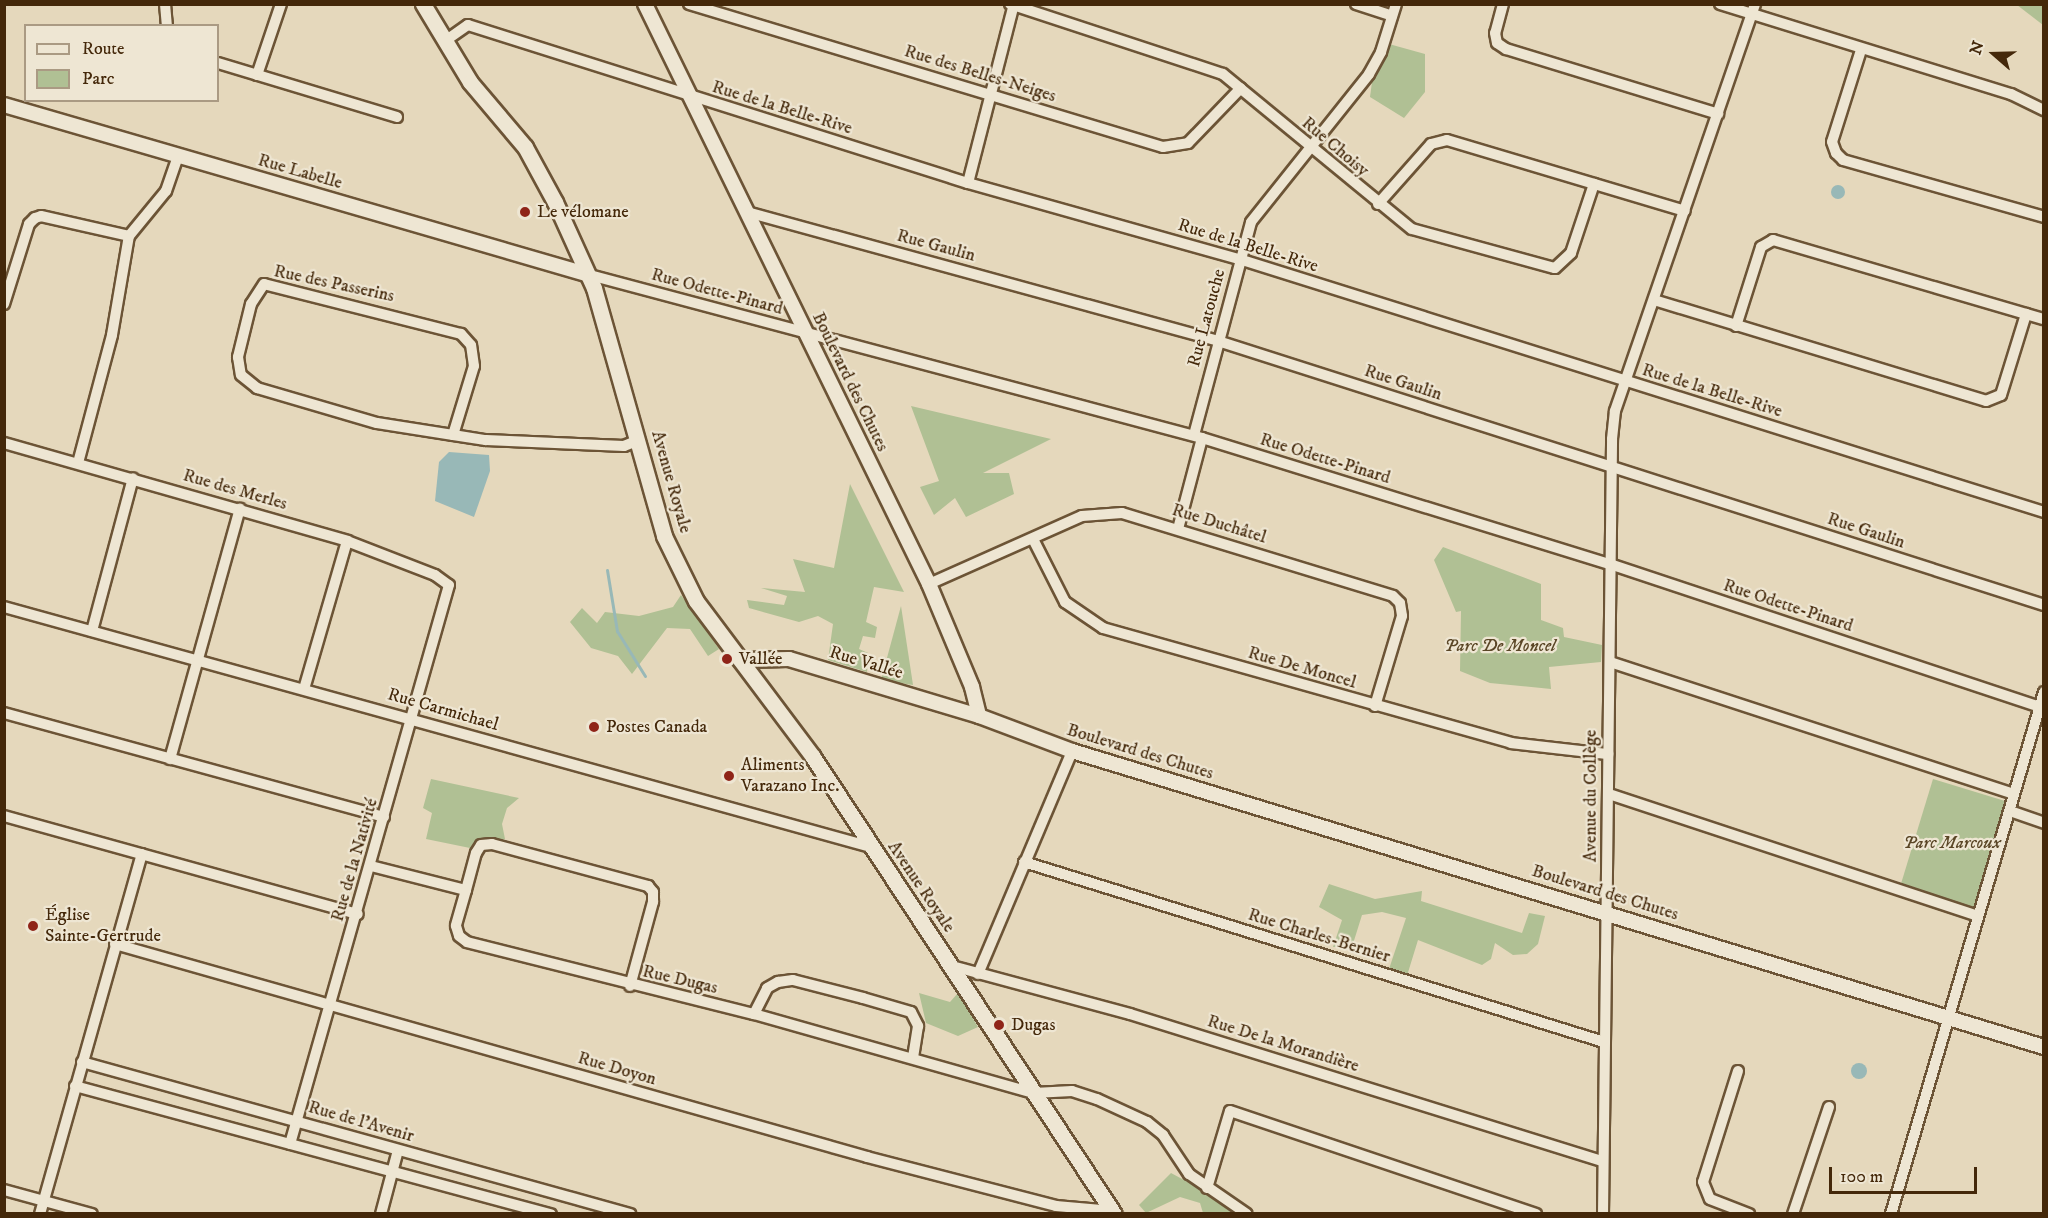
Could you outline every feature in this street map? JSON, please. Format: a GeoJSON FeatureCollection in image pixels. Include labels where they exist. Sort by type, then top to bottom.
{"type":"FeatureCollection","features":[{"type":"Feature","properties":{"kind":"main road","name":"Avenue Royale"},"geometry":{"type":"LineString","coordinates":[[423,4],[470,82],[525,147],[555,202],[586,274],[639,440],[664,536],[696,602],[813,758],[1113,1213]]}},
{"type":"Feature","properties":{"kind":"street"},"geometry":{"type":"LineString","coordinates":[[165,4],[167,24]]}},
{"type":"Feature","properties":{"kind":"street"},"geometry":{"type":"LineString","coordinates":[[257,75],[281,4]]}},
{"type":"Feature","properties":{"kind":"street","name":"Boulevard des Chutes"},"geometry":{"type":"LineString","coordinates":[[645,4],[929,584],[972,687],[979,716],[1072,751],[1948,1016],[2043,1047]]}},
{"type":"Feature","properties":{"kind":"street","name":"Rue des Belles-Neiges"},"geometry":{"type":"LineString","coordinates":[[690,4],[1176,148],[1188,143],[1241,88]]}},
{"type":"Feature","properties":{"kind":"street"},"geometry":{"type":"LineString","coordinates":[[1356,4],[1394,10]]}},
{"type":"Feature","properties":{"kind":"street"},"geometry":{"type":"LineString","coordinates":[[1503,4],[1495,33],[1497,43],[1506,49],[1718,114]]}},
{"type":"Feature","properties":{"kind":"street"},"geometry":{"type":"LineString","coordinates":[[1720,4],[1753,10],[1861,50],[2011,94],[2043,110]]}},
{"type":"Feature","properties":{"kind":"street"},"geometry":{"type":"LineString","coordinates":[[968,183],[1012,5]]}},
{"type":"Feature","properties":{"kind":"street","name":"Rue Choisy"},"geometry":{"type":"LineString","coordinates":[[1012,5],[1205,65],[1241,88],[1378,204],[1412,229],[1555,268],[1571,253],[1594,184]]}},
{"type":"Feature","properties":{"kind":"street","name":"Rue Latouche"},"geometry":{"type":"LineString","coordinates":[[1178,529],[1218,341],[1239,259],[1260,207],[1311,148],[1369,74],[1394,10]]}},
{"type":"Feature","properties":{"kind":"street","name":"Avenue du Collège"},"geometry":{"type":"LineString","coordinates":[[1603,1214],[1611,466],[1615,411],[1753,10]]}},
{"type":"Feature","properties":{"kind":"street","name":"Rue de la Belle-Rive"},"geometry":{"type":"LineString","coordinates":[[445,41],[468,25],[968,183],[1239,259],[2043,512]]}},
{"type":"Feature","properties":{"kind":"street"},"geometry":{"type":"LineString","coordinates":[[1861,50],[1832,142],[1836,153],[1843,160],[2043,217]]}},
{"type":"Feature","properties":{"kind":"street"},"geometry":{"type":"LineString","coordinates":[[219,63],[397,117]]}},
{"type":"Feature","properties":{"kind":"street","name":"Rue Labelle"},"geometry":{"type":"LineString","coordinates":[[4,105],[586,274]]}},
{"type":"Feature","properties":{"kind":"street"},"geometry":{"type":"LineString","coordinates":[[1378,204],[1438,140],[1684,211]]}},
{"type":"Feature","properties":{"kind":"street"},"geometry":{"type":"LineString","coordinates":[[78,463],[112,334],[129,236],[166,191],[178,156]]}},
{"type":"Feature","properties":{"kind":"street","name":"Rue Gaulin"},"geometry":{"type":"LineString","coordinates":[[747,212],[1218,341],[2043,605]]}},
{"type":"Feature","properties":{"kind":"street"},"geometry":{"type":"LineString","coordinates":[[4,304],[29,224],[35,218],[129,236]]}},
{"type":"Feature","properties":{"kind":"street"},"geometry":{"type":"LineString","coordinates":[[1736,326],[1761,247],[1773,240],[2043,319]]}},
{"type":"Feature","properties":{"kind":"street","name":"Rue Odette-Pinard"},"geometry":{"type":"LineString","coordinates":[[586,274],[1198,437],[1610,564],[2041,707]]}},
{"type":"Feature","properties":{"kind":"street","name":"Rue des Passerins"},"geometry":{"type":"LineString","coordinates":[[453,435],[474,366],[471,345],[461,334],[264,284],[251,304],[238,357],[241,375],[257,388],[377,423],[453,435],[624,446],[639,440]]}},
{"type":"Feature","properties":{"kind":"street"},"geometry":{"type":"LineString","coordinates":[[1653,300],[1986,401],[2001,394],[2026,314]]}},
{"type":"Feature","properties":{"kind":"street","name":"Rue des Merles"},"geometry":{"type":"LineString","coordinates":[[4,443],[347,541],[435,575],[449,585]]}},
{"type":"Feature","properties":{"kind":"street"},"geometry":{"type":"LineString","coordinates":[[92,631],[133,478]]}},
{"type":"Feature","properties":{"kind":"street"},"geometry":{"type":"LineString","coordinates":[[170,759],[200,659],[240,509]]}},
{"type":"Feature","properties":{"kind":"street","name":"Rue Duchâtel"},"geometry":{"type":"LineString","coordinates":[[929,584],[1082,516],[1122,513],[1393,596],[1400,603],[1402,616],[1375,706]]}},
{"type":"Feature","properties":{"kind":"street","name":"Rue De Moncel"},"geometry":{"type":"LineString","coordinates":[[1033,539],[1065,602],[1103,628],[1511,743],[1608,754]]}},
{"type":"Feature","properties":{"kind":"street"},"geometry":{"type":"LineString","coordinates":[[304,689],[347,541]]}},
{"type":"Feature","properties":{"kind":"street","name":"Rue de la Nativité"},"geometry":{"type":"LineString","coordinates":[[290,1144],[358,914],[449,585]]}},
{"type":"Feature","properties":{"kind":"street","name":"Rue Carmichael"},"geometry":{"type":"LineString","coordinates":[[4,608],[200,659],[871,847]]}},
{"type":"Feature","properties":{"kind":"street","name":"Rue Vallée"},"geometry":{"type":"LineString","coordinates":[[740,660],[789,659],[979,716]]}},
{"type":"Feature","properties":{"kind":"street"},"geometry":{"type":"LineString","coordinates":[[1610,662],[2014,794]]}},
{"type":"Feature","properties":{"kind":"street"},"geometry":{"type":"LineString","coordinates":[[1891,1214],[1977,916],[2041,707],[2043,692]]}},
{"type":"Feature","properties":{"kind":"street"},"geometry":{"type":"LineString","coordinates":[[4,713],[384,817]]}},
{"type":"Feature","properties":{"kind":"street"},"geometry":{"type":"LineString","coordinates":[[978,974],[1072,751]]}},
{"type":"Feature","properties":{"kind":"street"},"geometry":{"type":"LineString","coordinates":[[1609,794],[1977,916]]}},
{"type":"Feature","properties":{"kind":"street"},"geometry":{"type":"LineString","coordinates":[[2010,811],[2043,823]]}},
{"type":"Feature","properties":{"kind":"street"},"geometry":{"type":"LineString","coordinates":[[4,816],[358,914]]}},
{"type":"Feature","properties":{"kind":"street"},"geometry":{"type":"LineString","coordinates":[[371,866],[466,891],[476,853],[481,844],[492,843],[648,886],[654,892],[653,902],[630,986]]}},
{"type":"Feature","properties":{"kind":"street"},"geometry":{"type":"LineString","coordinates":[[40,1214],[114,944],[142,854]]}},
{"type":"Feature","properties":{"kind":"street","name":"Rue Charles-Bernier"},"geometry":{"type":"LineString","coordinates":[[1024,862],[1604,1042]]}},
{"type":"Feature","properties":{"kind":"street","name":"Rue Dugas"},"geometry":{"type":"LineString","coordinates":[[466,891],[456,926],[459,936],[467,942],[630,986],[754,1014],[1034,1093],[1072,1092],[1147,1122],[1163,1135],[1189,1174],[1247,1214]]}},
{"type":"Feature","properties":{"kind":"street","name":"Rue Doyon"},"geometry":{"type":"LineString","coordinates":[[114,944],[911,1168],[1056,1206],[1113,1213]]}},
{"type":"Feature","properties":{"kind":"street","name":"Rue De la Morandière"},"geometry":{"type":"LineString","coordinates":[[952,966],[1130,1014],[1603,1161]]}},
{"type":"Feature","properties":{"kind":"street"},"geometry":{"type":"LineString","coordinates":[[754,1014],[767,988],[778,982],[793,980],[863,998],[911,1012],[918,1026],[913,1057]]}},
{"type":"Feature","properties":{"kind":"street","name":"Rue de l'Avenir"},"geometry":{"type":"LineString","coordinates":[[82,1062],[630,1214]]}},
{"type":"Feature","properties":{"kind":"street"},"geometry":{"type":"LineString","coordinates":[[1738,1071],[1703,1182],[1710,1199],[1749,1214]]}},
{"type":"Feature","properties":{"kind":"street"},"geometry":{"type":"LineString","coordinates":[[75,1086],[551,1214]]}},
{"type":"Feature","properties":{"kind":"street"},"geometry":{"type":"LineString","coordinates":[[1793,1214],[1829,1107]]}},
{"type":"Feature","properties":{"kind":"street"},"geometry":{"type":"LineString","coordinates":[[1207,1188],[1230,1111],[1536,1214]]}},
{"type":"Feature","properties":{"kind":"street"},"geometry":{"type":"LineString","coordinates":[[381,1214],[398,1150]]}},
{"type":"Feature","properties":{"kind":"street"},"geometry":{"type":"LineString","coordinates":[[4,1190],[92,1214]]}},
{"type":"Feature","properties":{"kind":"green space"},"geometry":{"type":"Polygon","coordinates":[[[2017,5],[2043,5],[2043,25],[2017,5]]]}},
{"type":"Feature","properties":{"kind":"green space"},"geometry":{"type":"Polygon","coordinates":[[[1389,44],[1425,54],[1425,92],[1404,118],[1370,97],[1372,82],[1389,44]]]}},
{"type":"Feature","properties":{"kind":"green space"},"geometry":{"type":"Polygon","coordinates":[[[911,406],[1051,439],[983,473],[1009,473],[1014,494],[966,517],[955,498],[934,515],[920,487],[939,481],[911,406]]]}},
{"type":"Feature","properties":{"kind":"green space"},"geometry":{"type":"Polygon","coordinates":[[[850,484],[904,592],[874,587],[866,622],[877,627],[875,638],[863,636],[859,649],[868,653],[867,672],[828,660],[833,624],[818,616],[799,622],[749,608],[747,600],[784,605],[787,596],[761,588],[805,592],[793,559],[834,568],[850,484]]]}},
{"type":"Feature","properties":{"kind":"green space","name":"Parc De Moncel"},"geometry":{"type":"Polygon","coordinates":[[[1443,547],[1541,584],[1541,620],[1563,628],[1564,637],[1602,645],[1601,662],[1549,667],[1551,689],[1490,683],[1460,671],[1461,611],[1456,612],[1434,560],[1443,547]]]}},
{"type":"Feature","properties":{"kind":"green space"},"geometry":{"type":"Polygon","coordinates":[[[681,595],[719,649],[708,656],[690,629],[667,628],[632,674],[618,656],[591,648],[570,622],[582,608],[597,623],[605,612],[639,616],[673,607],[681,595]]]}},
{"type":"Feature","properties":{"kind":"green space"},"geometry":{"type":"Polygon","coordinates":[[[901,606],[913,685],[881,680],[901,606]]]}},
{"type":"Feature","properties":{"kind":"green space"},"geometry":{"type":"Polygon","coordinates":[[[431,779],[519,798],[507,808],[502,824],[505,839],[470,848],[426,839],[432,813],[423,808],[431,779]]]}},
{"type":"Feature","properties":{"kind":"green space","name":"Parc Marcoux"},"geometry":{"type":"Polygon","coordinates":[[[1933,779],[2007,802],[1974,908],[1901,885],[1933,779]]]}},
{"type":"Feature","properties":{"kind":"green space"},"geometry":{"type":"Polygon","coordinates":[[[1329,884],[1375,899],[1422,891],[1421,901],[1522,933],[1529,913],[1545,916],[1538,944],[1527,954],[1513,955],[1495,943],[1491,959],[1482,965],[1418,940],[1406,979],[1388,972],[1406,918],[1382,912],[1362,915],[1352,947],[1333,947],[1342,920],[1319,907],[1329,884]]]}},
{"type":"Feature","properties":{"kind":"green space"},"geometry":{"type":"Polygon","coordinates":[[[919,993],[950,1002],[958,993],[978,1027],[958,1036],[926,1023],[919,993]]]}},
{"type":"Feature","properties":{"kind":"green space"},"geometry":{"type":"Polygon","coordinates":[[[1171,1173],[1245,1213],[1203,1213],[1200,1203],[1180,1197],[1146,1213],[1139,1205],[1171,1173]]]}},
{"type":"Feature","properties":{"kind":"water"},"geometry":{"type":"Polygon","coordinates":[[[1838,185],[1843,187],[1845,192],[1843,197],[1838,199],[1833,197],[1831,192],[1833,187],[1838,185]]]}},
{"type":"Feature","properties":{"kind":"water"},"geometry":{"type":"Polygon","coordinates":[[[449,452],[489,455],[490,471],[474,517],[435,501],[439,462],[449,452]]]}},
{"type":"Feature","properties":{"kind":"water"},"geometry":{"type":"Polygon","coordinates":[[[1859,1063],[1865,1065],[1867,1071],[1865,1077],[1859,1079],[1853,1077],[1851,1071],[1853,1065],[1859,1063]]]}},
{"type":"Feature","properties":{"kind":"waterway"},"geometry":{"type":"LineString","coordinates":[[607,570],[617,631],[645,676]]}},
{"type":"Feature","properties":{"kind":"place","name":"Le vélomane"},"geometry":{"type":"Point","coordinates":[525,212]}},
{"type":"Feature","properties":{"kind":"place","name":"Vallée"},"geometry":{"type":"Point","coordinates":[727,659]}},
{"type":"Feature","properties":{"kind":"place","name":"Postes Canada"},"geometry":{"type":"Point","coordinates":[594,727]}},
{"type":"Feature","properties":{"kind":"place","name":"Aliments Varazano Inc."},"geometry":{"type":"Point","coordinates":[729,776]}},
{"type":"Feature","properties":{"kind":"place","name":"Église Sainte-Gertrude"},"geometry":{"type":"Point","coordinates":[33,926]}},
{"type":"Feature","properties":{"kind":"place","name":"Dugas"},"geometry":{"type":"Point","coordinates":[999,1025]}}]}
